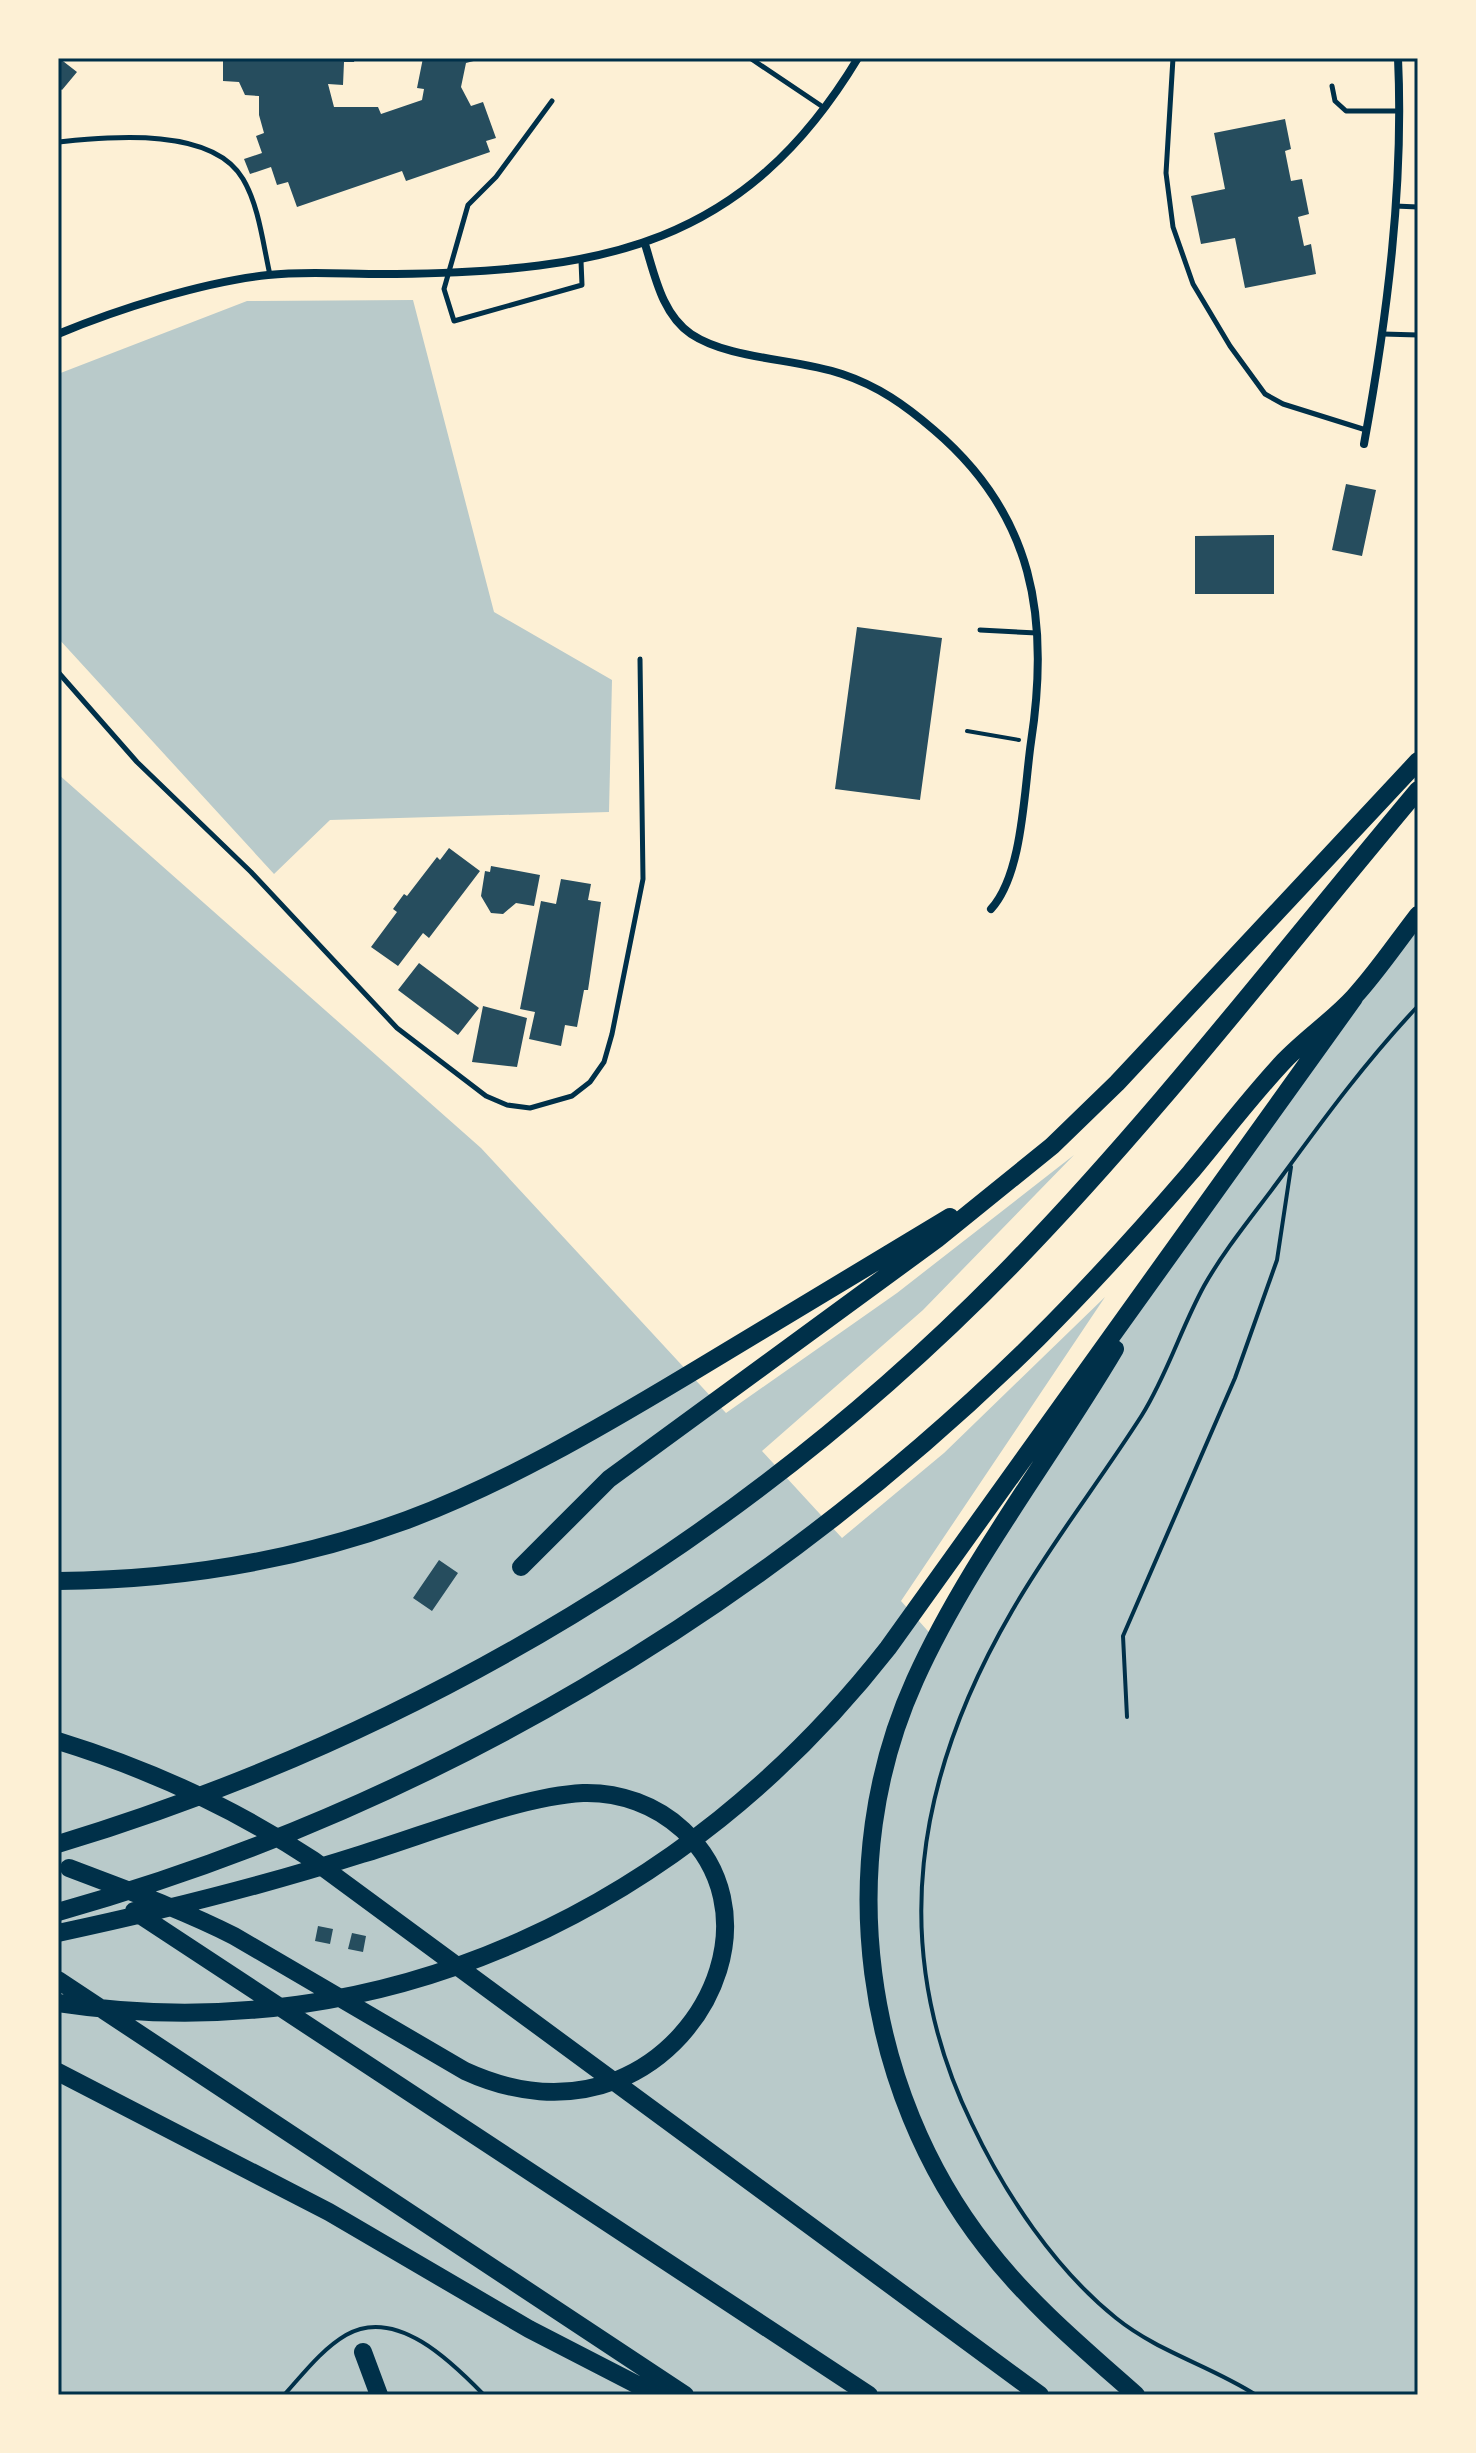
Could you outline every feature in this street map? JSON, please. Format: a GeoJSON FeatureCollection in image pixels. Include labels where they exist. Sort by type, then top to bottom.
{"type":"FeatureCollection","features":[{"type":"Feature","properties":{"kind":"highway"},"geometry":{"type":"LineString","coordinates":[[521,1567],[576,1509],[644,1452],[925,1248],[1017,1177],[1117,1083],[1418,761]]}},
{"type":"Feature","properties":{"kind":"highway"},"geometry":{"type":"LineString","coordinates":[[58,1844],[234,1784],[438,1692],[632,1580],[778,1475],[915,1360],[1043,1232],[1418,790]]}},
{"type":"Feature","properties":{"kind":"highway"},"geometry":{"type":"LineString","coordinates":[[58,2003],[156,2012],[248,2009],[354,1995],[438,1974],[516,1944],[583,1911],[670,1858],[736,1809],[788,1763],[862,1681],[1164,1267],[1354,998],[1418,915]]}},
{"type":"Feature","properties":{"kind":"highway"},"geometry":{"type":"LineString","coordinates":[[58,1912],[254,1847],[421,1775],[594,1682],[732,1592],[845,1507],[1008,1367],[1128,1244],[1285,1059],[1354,998]]}},
{"type":"Feature","properties":{"kind":"highway"},"geometry":{"type":"LineString","coordinates":[[58,1581],[162,1576],[255,1562],[346,1540],[436,1508],[496,1482],[580,1437],[1017,1177]]}},
{"type":"Feature","properties":{"kind":"highway"},"geometry":{"type":"LineString","coordinates":[[1136,2395],[1023,2291],[967,2221],[935,2168],[907,2109],[888,2049],[872,1962],[869,1891],[880,1793],[890,1749],[914,1682],[959,1599],[1164,1267]]}},
{"type":"Feature","properties":{"kind":"highway"},"geometry":{"type":"LineString","coordinates":[[58,1741],[184,1788],[287,1843],[1040,2395]]}},
{"type":"Feature","properties":{"kind":"highway"},"geometry":{"type":"LineString","coordinates":[[58,1933],[266,1883],[536,1801],[580,1793],[633,1800],[680,1827],[699,1848],[715,1875],[726,1917],[724,1955],[716,1981],[697,2016],[679,2037],[645,2066],[601,2085],[556,2092],[509,2087],[465,2071],[202,1919],[63,1865]]}},
{"type":"Feature","properties":{"kind":"highway"},"geometry":{"type":"LineString","coordinates":[[63,1865],[869,2395]]}},
{"type":"Feature","properties":{"kind":"highway"},"geometry":{"type":"LineString","coordinates":[[58,1980],[685,2395]]}},
{"type":"Feature","properties":{"kind":"highway"},"geometry":{"type":"LineString","coordinates":[[58,2072],[329,2212],[529,2329],[657,2395]]}},
{"type":"Feature","properties":{"kind":"highway"},"geometry":{"type":"LineString","coordinates":[[363,2352],[379,2395]]}},
{"type":"Feature","properties":{"kind":"street"},"geometry":{"type":"LineString","coordinates":[[58,334],[114,313],[231,281],[270,275],[450,270],[581,261],[645,244],[720,206],[774,166],[801,141],[858,58]]}},
{"type":"Feature","properties":{"kind":"street"},"geometry":{"type":"LineString","coordinates":[[1364,444],[1383,334],[1400,111],[1398,58]]}},
{"type":"Feature","properties":{"kind":"street"},"geometry":{"type":"LineString","coordinates":[[645,244],[664,301],[674,319],[690,333],[728,349],[808,364],[867,383],[895,398],[946,440],[986,484],[1015,533],[1031,580],[1037,633],[1037,700],[1010,880],[991,909]]}},
{"type":"Feature","properties":{"kind":"lane"},"geometry":{"type":"LineString","coordinates":[[750,58],[824,108]]}},
{"type":"Feature","properties":{"kind":"lane"},"geometry":{"type":"LineString","coordinates":[[1173,58],[1166,173],[1168,200],[1173,227],[1193,284],[1230,346],[1265,394],[1283,404],[1366,430]]}},
{"type":"Feature","properties":{"kind":"lane"},"geometry":{"type":"LineString","coordinates":[[1332,86],[1335,101],[1346,111],[1400,111]]}},
{"type":"Feature","properties":{"kind":"lane"},"geometry":{"type":"LineString","coordinates":[[552,101],[496,177],[468,205],[444,289],[454,321],[582,285],[581,261]]}},
{"type":"Feature","properties":{"kind":"lane"},"geometry":{"type":"LineString","coordinates":[[58,142],[136,135],[222,156],[243,179],[257,217],[270,275]]}},
{"type":"Feature","properties":{"kind":"lane"},"geometry":{"type":"LineString","coordinates":[[1394,206],[1418,207]]}},
{"type":"Feature","properties":{"kind":"lane"},"geometry":{"type":"LineString","coordinates":[[1383,334],[1418,335]]}},
{"type":"Feature","properties":{"kind":"lane"},"geometry":{"type":"LineString","coordinates":[[980,630],[1037,633]]}},
{"type":"Feature","properties":{"kind":"lane"},"geometry":{"type":"LineString","coordinates":[[58,672],[137,762],[251,872],[397,1028],[486,1096],[507,1105],[530,1108],[572,1096],[590,1082],[604,1062],[612,1034],[643,879],[640,659]]}},
{"type":"Feature","properties":{"kind":"path"},"geometry":{"type":"LineString","coordinates":[[967,731],[1018,741]]}},
{"type":"Feature","properties":{"kind":"path"},"geometry":{"type":"LineString","coordinates":[[1256,2395],[1150,2341],[1112,2315],[1065,2266],[1011,2193],[966,2113],[942,2049],[924,1960],[921,1892],[924,1846],[937,1779],[959,1714],[979,1673],[1035,1574],[1144,1412],[1219,1261],[1376,1052],[1418,1006]]}},
{"type":"Feature","properties":{"kind":"path"},"geometry":{"type":"LineString","coordinates":[[1127,1717],[1123,1636],[1235,1378],[1277,1260],[1289,1174],[1295,1156]]}},
{"type":"Feature","properties":{"kind":"shaded area"},"geometry":{"type":"Polygon","coordinates":[[[413,300],[494,612],[612,680],[609,812],[330,820],[274,874],[58,638],[58,374],[247,301],[413,300]]]}},
{"type":"Feature","properties":{"kind":"shaded area"},"geometry":{"type":"Polygon","coordinates":[[[58,774],[481,1148],[726,1413],[897,1293],[1074,1155],[923,1310],[762,1451],[842,1538],[944,1453],[1105,1297],[901,1601],[935,1639],[1164,1267],[1418,915],[1418,2395],[58,2395],[58,774]]]}},
{"type":"Feature","properties":{"kind":"building"},"geometry":{"type":"Polygon","coordinates":[[[59,58],[77,72],[62,90],[58,87],[59,58]]]}},
{"type":"Feature","properties":{"kind":"building"},"geometry":{"type":"Polygon","coordinates":[[[223,58],[355,58],[354,62],[344,62],[343,85],[328,84],[334,107],[378,107],[381,114],[422,100],[424,89],[417,88],[423,58],[485,58],[466,63],[461,87],[471,106],[483,102],[496,138],[486,141],[490,152],[406,181],[402,171],[297,207],[288,182],[277,185],[271,167],[250,174],[244,159],[262,153],[256,136],[264,133],[259,115],[259,96],[245,95],[239,82],[223,81],[223,58]]]}},
{"type":"Feature","properties":{"kind":"building"},"geometry":{"type":"Polygon","coordinates":[[[1285,119],[1291,149],[1285,151],[1291,181],[1302,179],[1309,214],[1298,217],[1304,246],[1311,244],[1316,274],[1245,288],[1235,238],[1201,244],[1191,196],[1225,189],[1214,133],[1285,119]]]}},
{"type":"Feature","properties":{"kind":"building"},"geometry":{"type":"Polygon","coordinates":[[[1346,484],[1376,490],[1362,556],[1332,550],[1346,484]]]}},
{"type":"Feature","properties":{"kind":"building"},"geometry":{"type":"Polygon","coordinates":[[[1274,535],[1274,594],[1195,594],[1195,536],[1274,535]]]}},
{"type":"Feature","properties":{"kind":"building"},"geometry":{"type":"Polygon","coordinates":[[[857,627],[942,638],[920,800],[835,789],[857,627]]]}},
{"type":"Feature","properties":{"kind":"building"},"geometry":{"type":"Polygon","coordinates":[[[449,848],[480,871],[429,938],[423,933],[398,966],[371,947],[397,912],[393,909],[404,894],[407,896],[437,857],[440,860],[449,848]]]}},
{"type":"Feature","properties":{"kind":"building"},"geometry":{"type":"Polygon","coordinates":[[[491,866],[540,875],[534,906],[516,903],[503,914],[491,913],[481,896],[485,871],[490,872],[491,866]]]}},
{"type":"Feature","properties":{"kind":"building"},"geometry":{"type":"Polygon","coordinates":[[[561,879],[591,884],[588,900],[601,902],[588,990],[584,990],[577,1027],[565,1025],[561,1046],[529,1039],[535,1012],[520,1009],[541,901],[556,904],[561,879]]]}},
{"type":"Feature","properties":{"kind":"building"},"geometry":{"type":"Polygon","coordinates":[[[419,963],[479,1008],[458,1035],[398,990],[419,963]]]}},
{"type":"Feature","properties":{"kind":"building"},"geometry":{"type":"Polygon","coordinates":[[[483,1006],[527,1018],[517,1067],[472,1062],[483,1006]]]}},
{"type":"Feature","properties":{"kind":"building"},"geometry":{"type":"Polygon","coordinates":[[[439,1560],[458,1573],[432,1611],[413,1598],[439,1560]]]}},
{"type":"Feature","properties":{"kind":"building"},"geometry":{"type":"Polygon","coordinates":[[[318,1926],[333,1929],[330,1944],[315,1941],[318,1926]]]}},
{"type":"Feature","properties":{"kind":"building"},"geometry":{"type":"Polygon","coordinates":[[[352,1933],[366,1936],[363,1952],[348,1949],[352,1933]]]}}]}
